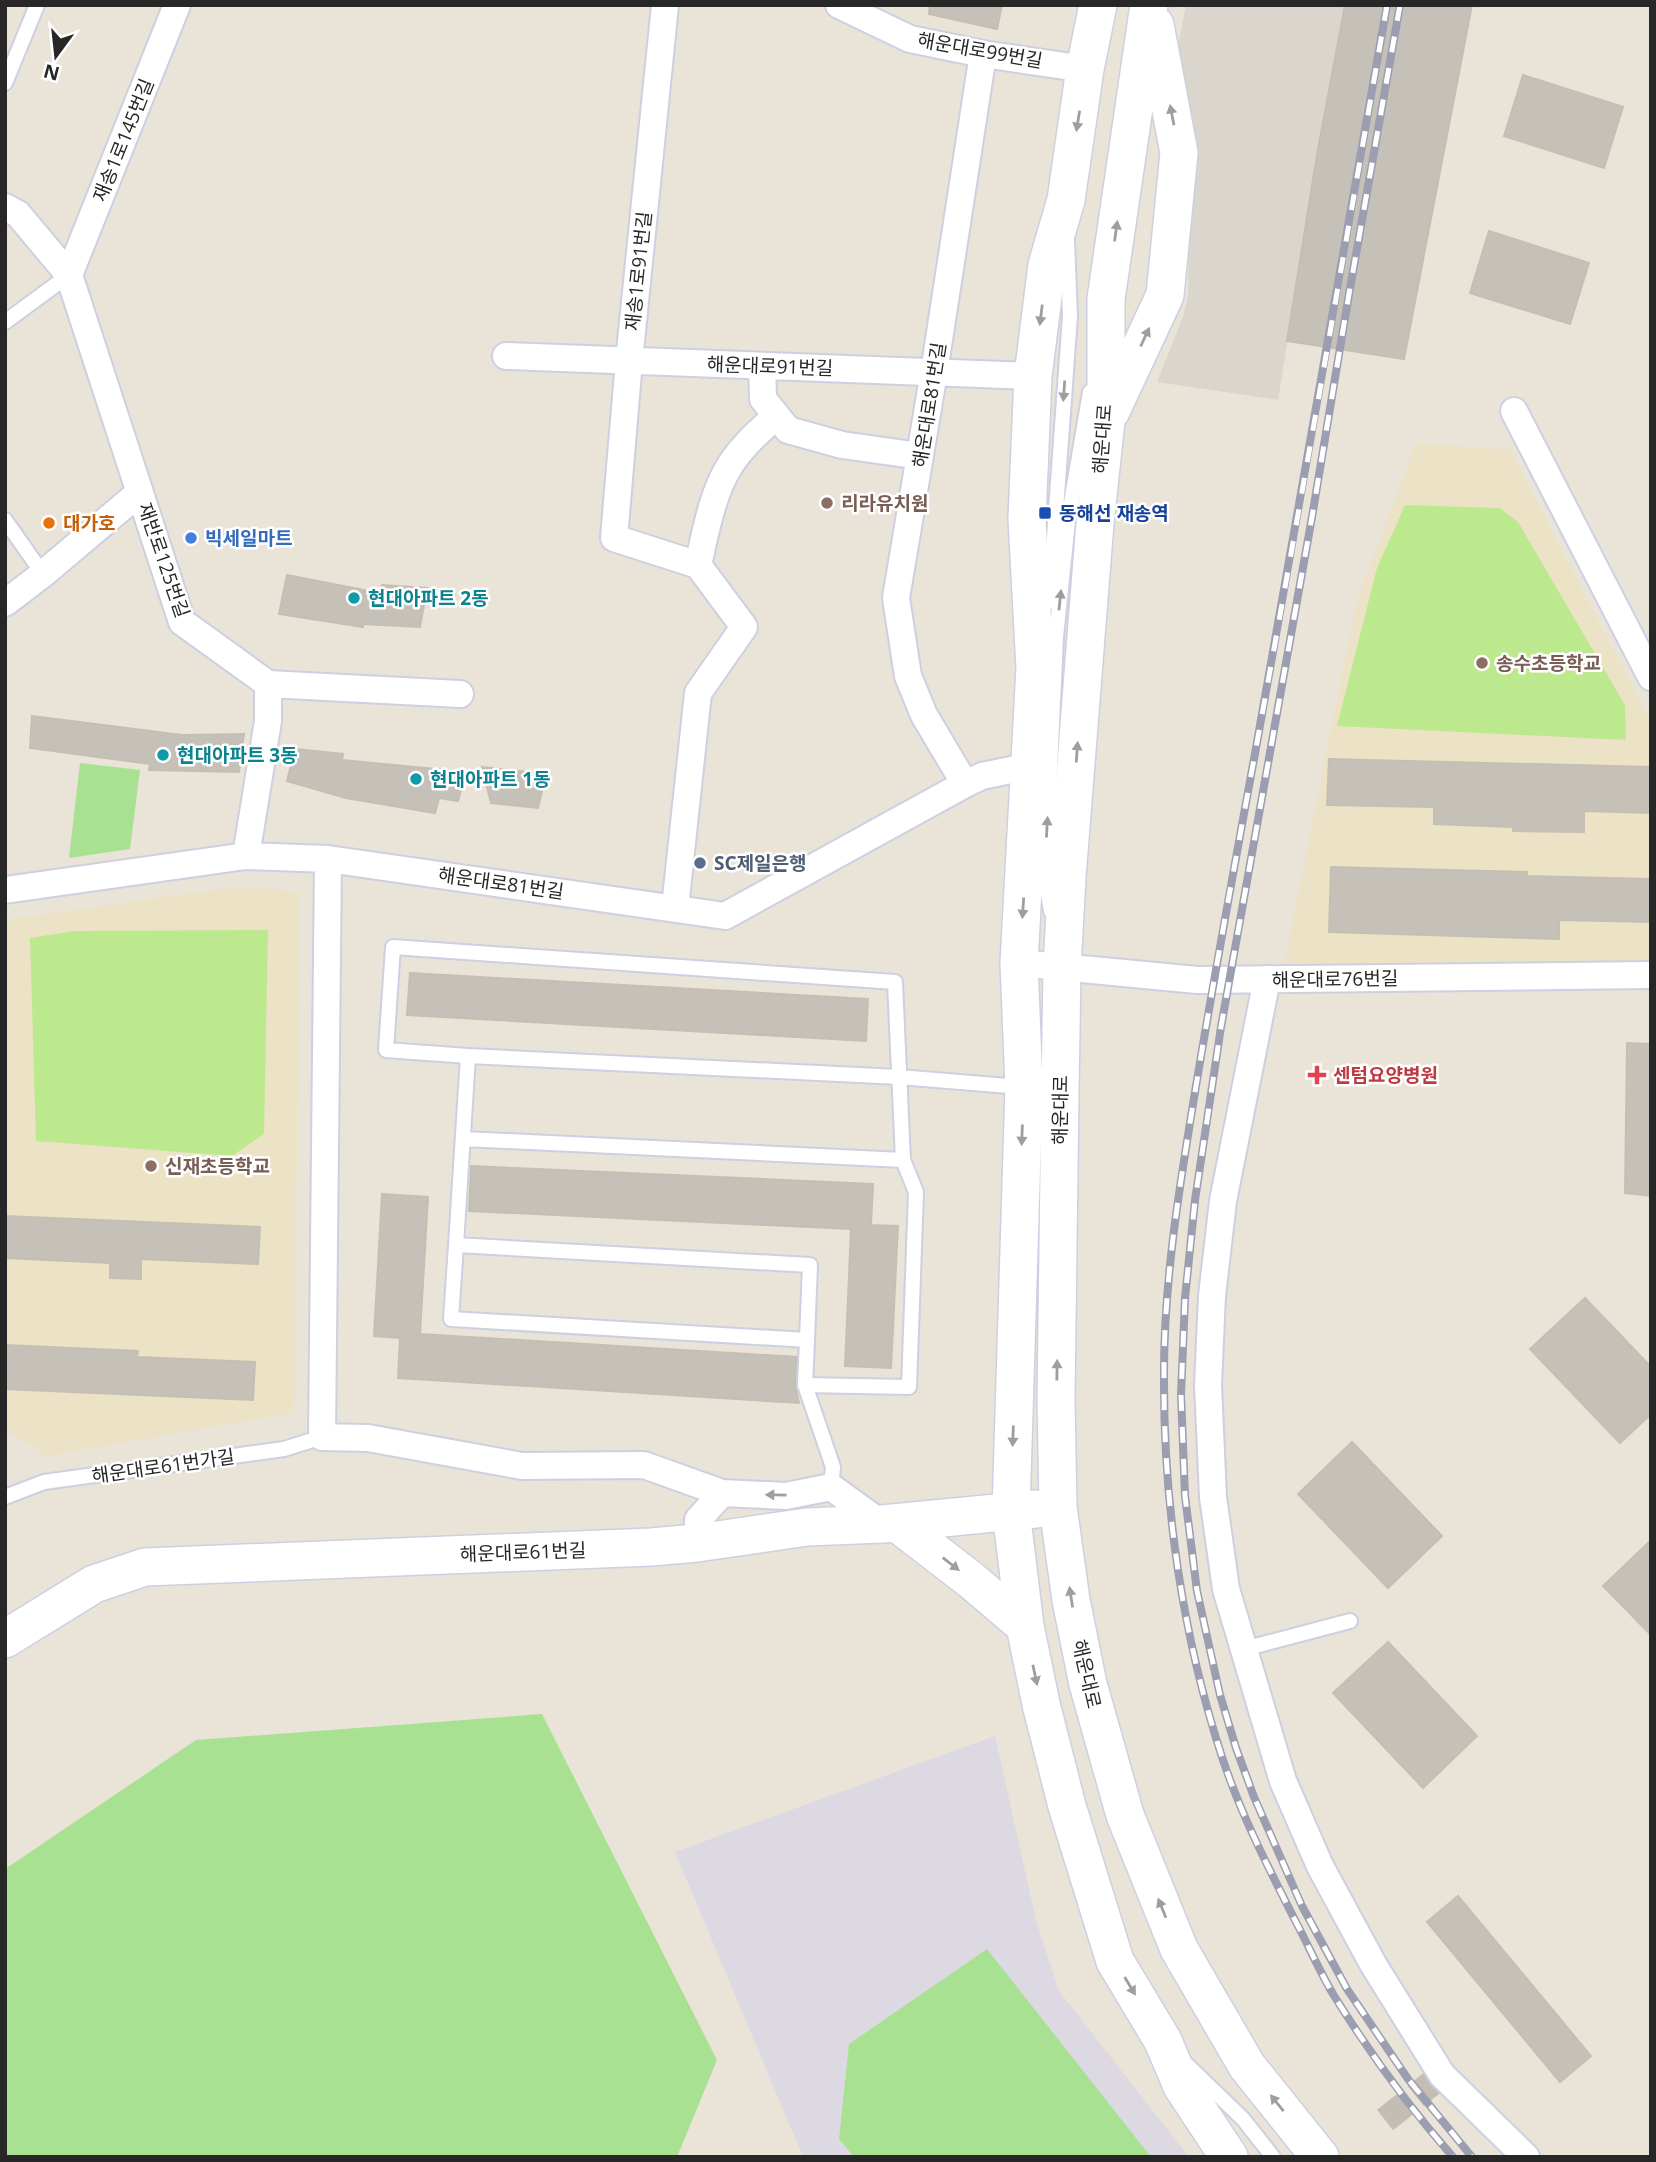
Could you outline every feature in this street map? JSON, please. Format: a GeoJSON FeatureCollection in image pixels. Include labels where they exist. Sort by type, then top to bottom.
{"type":"FeatureCollection","features":[{"type":"Feature","properties":{"kind":"main road","name":"해운대로"},"geometry":{"type":"LineString","coordinates":[[1098,5],[1066,201],[1047,265],[1033,376],[1027,519],[1035,668],[1019,963],[1024,1087],[1011,1511],[1025,1626],[1041,1704],[1067,1806],[1115,1961],[1163,2041],[1182,2086],[1228,2157]]}},
{"type":"Feature","properties":{"kind":"main road","name":"해운대로"},"geometry":{"type":"LineString","coordinates":[[1150,5],[1106,299],[1106,421],[1095,523],[1062,967],[1056,1399],[1058,1507],[1071,1600],[1088,1684],[1125,1815],[1164,1913],[1179,1949],[1247,2066],[1320,2157]]}},
{"type":"Feature","properties":{"kind":"main road"},"geometry":{"type":"LineString","coordinates":[[1106,421],[1165,295],[1180,153],[1150,5]]}},
{"type":"Feature","properties":{"kind":"main road","name":"해운대로61번길"},"geometry":{"type":"LineString","coordinates":[[5,1639],[94,1584],[145,1567],[651,1547],[698,1531],[889,1523],[1058,1507]]}},
{"type":"Feature","properties":{"kind":"main road"},"geometry":{"type":"LineString","coordinates":[[889,1523],[971,1580],[1025,1626]]}},
{"type":"Feature","properties":{"kind":"street","name":"재송1로145번길"},"geometry":{"type":"LineString","coordinates":[[69,275],[177,5]]}},
{"type":"Feature","properties":{"kind":"street","name":"재송1로91번길"},"geometry":{"type":"LineString","coordinates":[[665,5],[614,538],[698,565]]}},
{"type":"Feature","properties":{"kind":"street","name":"해운대로99번길"},"geometry":{"type":"LineString","coordinates":[[839,5],[910,39],[983,54],[1086,69]]}},
{"type":"Feature","properties":{"kind":"street","name":"해운대로81번길"},"geometry":{"type":"LineString","coordinates":[[965,784],[925,715],[908,676],[897,598],[983,54]]}},
{"type":"Feature","properties":{"kind":"street","name":"재반로125번길"},"geometry":{"type":"LineString","coordinates":[[5,207],[18,214],[69,275],[182,622],[268,684]]}},
{"type":"Feature","properties":{"kind":"street","name":"해운대로91번길"},"geometry":{"type":"LineString","coordinates":[[506,356],[1033,376]]}},
{"type":"Feature","properties":{"kind":"street"},"geometry":{"type":"LineString","coordinates":[[762,366],[763,398],[788,430],[842,445],[920,456]]}},
{"type":"Feature","properties":{"kind":"street"},"geometry":{"type":"LineString","coordinates":[[1514,411],[1651,677]]}},
{"type":"Feature","properties":{"kind":"street"},"geometry":{"type":"LineString","coordinates":[[675,908],[698,693],[744,627],[698,565],[712,508],[729,467],[762,428],[777,416]]}},
{"type":"Feature","properties":{"kind":"street"},"geometry":{"type":"LineString","coordinates":[[5,603],[140,492]]}},
{"type":"Feature","properties":{"kind":"street"},"geometry":{"type":"LineString","coordinates":[[246,856],[268,721],[268,684],[460,694]]}},
{"type":"Feature","properties":{"kind":"street","name":"해운대로81번길"},"geometry":{"type":"LineString","coordinates":[[5,890],[246,856],[328,859],[725,916],[965,784],[982,776],[1030,766]]}},
{"type":"Feature","properties":{"kind":"street"},"geometry":{"type":"LineString","coordinates":[[328,859],[322,1437],[368,1438],[522,1466],[644,1465],[722,1493],[786,1496],[831,1487],[889,1523]]}},
{"type":"Feature","properties":{"kind":"street","name":"해운대로76번길"},"geometry":{"type":"LineString","coordinates":[[1019,963],[1197,980],[1651,975]]}},
{"type":"Feature","properties":{"kind":"street"},"geometry":{"type":"LineString","coordinates":[[1266,979],[1223,1201],[1212,1296],[1208,1385],[1213,1497],[1226,1589],[1283,1781],[1320,1866],[1373,1964],[1442,2075],[1526,2157]]}},
{"type":"Feature","properties":{"kind":"street"},"geometry":{"type":"LineString","coordinates":[[680,1477],[698,1531]]}},
{"type":"Feature","properties":{"kind":"street"},"geometry":{"type":"LineString","coordinates":[[698,1531],[722,1493]]}},
{"type":"Feature","properties":{"kind":"lane"},"geometry":{"type":"LineString","coordinates":[[5,83],[37,5]]}},
{"type":"Feature","properties":{"kind":"lane"},"geometry":{"type":"LineString","coordinates":[[1035,668],[1052,565],[1070,316],[1066,201]]}},
{"type":"Feature","properties":{"kind":"lane"},"geometry":{"type":"LineString","coordinates":[[5,322],[69,275]]}},
{"type":"Feature","properties":{"kind":"lane"},"geometry":{"type":"LineString","coordinates":[[1062,967],[1045,877],[1056,637],[1068,521],[1106,299]]}},
{"type":"Feature","properties":{"kind":"lane"},"geometry":{"type":"LineString","coordinates":[[5,520],[43,574]]}},
{"type":"Feature","properties":{"kind":"lane"},"geometry":{"type":"LineString","coordinates":[[805,1385],[909,1387],[916,1192],[904,1160],[899,1077],[895,982],[393,947],[386,1050],[899,1077],[1024,1087]]}},
{"type":"Feature","properties":{"kind":"lane"},"geometry":{"type":"LineString","coordinates":[[468,1056],[451,1319],[807,1340]]}},
{"type":"Feature","properties":{"kind":"lane"},"geometry":{"type":"LineString","coordinates":[[464,1139],[904,1160]]}},
{"type":"Feature","properties":{"kind":"lane"},"geometry":{"type":"LineString","coordinates":[[456,1245],[810,1265],[805,1385],[833,1467],[831,1487]]}},
{"type":"Feature","properties":{"kind":"lane","name":"해운대로61번가길"},"geometry":{"type":"LineString","coordinates":[[5,1497],[44,1482],[284,1449],[322,1437]]}},
{"type":"Feature","properties":{"kind":"lane"},"geometry":{"type":"LineString","coordinates":[[1244,1649],[1350,1621]]}},
{"type":"Feature","properties":{"kind":"lane"},"geometry":{"type":"LineString","coordinates":[[1163,2041],[1243,2119],[1273,2157]]}},
{"type":"Feature","properties":{"kind":"shaded area"},"geometry":{"type":"Polygon","coordinates":[[[1186,5],[1345,5],[1318,149],[1278,400],[1157,382],[1183,317],[1188,296],[1190,155],[1176,57],[1186,5]]]}},
{"type":"Feature","properties":{"kind":"shaded area","name":"송수초등학교"},"geometry":{"type":"Polygon","coordinates":[[[1416,443],[1510,450],[1651,723],[1651,962],[1284,965],[1356,604],[1416,443]]]}},
{"type":"Feature","properties":{"kind":"shaded area","name":"신재초등학교"},"geometry":{"type":"Polygon","coordinates":[[[242,886],[300,892],[294,1413],[47,1456],[5,1430],[5,920],[242,886]]]}},
{"type":"Feature","properties":{"kind":"shaded area"},"geometry":{"type":"Polygon","coordinates":[[[995,1736],[1036,1921],[1059,1991],[1189,2157],[803,2157],[675,1852],[995,1736]]]}},
{"type":"Feature","properties":{"kind":"green space"},"geometry":{"type":"Polygon","coordinates":[[[1405,505],[1500,508],[1518,522],[1625,705],[1626,740],[1337,726],[1377,568],[1405,505]]]}},
{"type":"Feature","properties":{"kind":"green space"},"geometry":{"type":"Polygon","coordinates":[[[80,763],[140,770],[130,849],[69,858],[80,763]]]}},
{"type":"Feature","properties":{"kind":"green space"},"geometry":{"type":"Polygon","coordinates":[[[268,930],[264,1134],[232,1156],[36,1141],[30,938],[74,931],[268,930]]]}},
{"type":"Feature","properties":{"kind":"green space"},"geometry":{"type":"Polygon","coordinates":[[[542,1714],[717,2060],[677,2157],[5,2157],[5,1869],[196,1740],[542,1714]]]}},
{"type":"Feature","properties":{"kind":"green space"},"geometry":{"type":"Polygon","coordinates":[[[987,1949],[1151,2157],[854,2157],[839,2139],[849,2044],[987,1949]]]}},
{"type":"Feature","properties":{"kind":"building"},"geometry":{"type":"Polygon","coordinates":[[[930,5],[1002,5],[997,29],[929,14],[930,5]]]}},
{"type":"Feature","properties":{"kind":"building"},"geometry":{"type":"Polygon","coordinates":[[[1345,5],[1472,5],[1404,359],[1287,341],[1318,149],[1345,5]]]}},
{"type":"Feature","properties":{"kind":"building"},"geometry":{"type":"Polygon","coordinates":[[[1523,75],[1623,107],[1604,168],[1504,136],[1523,75]]]}},
{"type":"Feature","properties":{"kind":"building"},"geometry":{"type":"Polygon","coordinates":[[[1489,231],[1589,263],[1570,324],[1470,293],[1489,231]]]}},
{"type":"Feature","properties":{"kind":"building","name":"현대아파트 2동"},"geometry":{"type":"Polygon","coordinates":[[[287,575],[379,593],[382,585],[427,588],[420,627],[363,624],[363,627],[279,614],[287,575]]]}},
{"type":"Feature","properties":{"kind":"building","name":"현대아파트 3동"},"geometry":{"type":"Polygon","coordinates":[[[32,716],[182,735],[244,734],[239,772],[149,770],[150,764],[30,748],[32,716]]]}},
{"type":"Feature","properties":{"kind":"building","name":"현대아파트 1동"},"geometry":{"type":"Polygon","coordinates":[[[295,749],[343,754],[342,760],[466,772],[458,801],[439,798],[435,813],[346,798],[287,781],[295,749]]]}},
{"type":"Feature","properties":{"kind":"building"},"geometry":{"type":"Polygon","coordinates":[[[1329,759],[1651,767],[1651,813],[1584,811],[1584,832],[1513,831],[1513,827],[1434,824],[1434,807],[1327,805],[1329,759]]]}},
{"type":"Feature","properties":{"kind":"building"},"geometry":{"type":"Polygon","coordinates":[[[482,767],[546,774],[538,808],[491,803],[482,767]]]}},
{"type":"Feature","properties":{"kind":"building"},"geometry":{"type":"Polygon","coordinates":[[[1331,867],[1527,872],[1527,876],[1651,879],[1651,922],[1559,920],[1559,939],[1329,932],[1331,867]]]}},
{"type":"Feature","properties":{"kind":"building"},"geometry":{"type":"Polygon","coordinates":[[[410,973],[868,999],[866,1041],[407,1015],[410,973]]]}},
{"type":"Feature","properties":{"kind":"building"},"geometry":{"type":"Polygon","coordinates":[[[1627,1043],[1651,1044],[1651,1196],[1625,1193],[1627,1043]]]}},
{"type":"Feature","properties":{"kind":"building"},"geometry":{"type":"Polygon","coordinates":[[[471,1166],[873,1184],[871,1225],[898,1226],[891,1368],[845,1366],[851,1229],[469,1211],[471,1166]]]}},
{"type":"Feature","properties":{"kind":"building"},"geometry":{"type":"Polygon","coordinates":[[[382,1194],[428,1197],[420,1334],[797,1357],[795,1385],[799,1403],[398,1378],[400,1338],[374,1336],[382,1194]]]}},
{"type":"Feature","properties":{"kind":"building"},"geometry":{"type":"Polygon","coordinates":[[[5,1216],[260,1227],[258,1264],[141,1259],[141,1279],[110,1278],[110,1263],[5,1258],[5,1216]]]}},
{"type":"Feature","properties":{"kind":"building"},"geometry":{"type":"Polygon","coordinates":[[[1585,1298],[1651,1367],[1651,1414],[1620,1443],[1530,1349],[1585,1298]]]}},
{"type":"Feature","properties":{"kind":"building"},"geometry":{"type":"Polygon","coordinates":[[[5,1345],[138,1351],[137,1357],[255,1362],[253,1400],[5,1389],[5,1345]]]}},
{"type":"Feature","properties":{"kind":"building"},"geometry":{"type":"Polygon","coordinates":[[[1352,1442],[1442,1536],[1388,1588],[1298,1494],[1352,1442]]]}},
{"type":"Feature","properties":{"kind":"building"},"geometry":{"type":"Polygon","coordinates":[[[1651,1540],[1651,1635],[1603,1586],[1651,1540]]]}},
{"type":"Feature","properties":{"kind":"building"},"geometry":{"type":"Polygon","coordinates":[[[1388,1642],[1477,1736],[1423,1788],[1333,1693],[1388,1642]]]}},
{"type":"Feature","properties":{"kind":"building"},"geometry":{"type":"Polygon","coordinates":[[[1458,1896],[1591,2056],[1560,2082],[1427,1922],[1458,1896]]]}},
{"type":"Feature","properties":{"kind":"tunnel"},"geometry":{"type":"LineString","coordinates":[[1385,2120],[1442,2075]]}},
{"type":"Feature","properties":{"kind":"railway"},"geometry":{"type":"LineString","coordinates":[[1387,5],[1184,1161],[1167,1302],[1165,1421],[1171,1519],[1186,1617],[1209,1713],[1231,1781],[1267,1864],[1333,1994],[1390,2078],[1453,2157]]}},
{"type":"Feature","properties":{"kind":"railway"},"geometry":{"type":"LineString","coordinates":[[1400,5],[1221,1027],[1195,1200],[1185,1298],[1181,1395],[1185,1496],[1197,1591],[1220,1695],[1254,1797],[1302,1906],[1347,1989],[1408,2079],[1472,2157]]}},
{"type":"Feature","properties":{"kind":"place","name":"리라유치원"},"geometry":{"type":"Point","coordinates":[827,503]}},
{"type":"Feature","properties":{"kind":"place","name":"동해선 재송역"},"geometry":{"type":"Point","coordinates":[1045,513]}},
{"type":"Feature","properties":{"kind":"place","name":"대가호"},"geometry":{"type":"Point","coordinates":[49,523]}},
{"type":"Feature","properties":{"kind":"place","name":"빅세일마트"},"geometry":{"type":"Point","coordinates":[191,538]}},
{"type":"Feature","properties":{"kind":"place","name":"현대아파트 2동"},"geometry":{"type":"Point","coordinates":[354,598]}},
{"type":"Feature","properties":{"kind":"place","name":"송수초등학교"},"geometry":{"type":"Point","coordinates":[1482,663]}},
{"type":"Feature","properties":{"kind":"place","name":"현대아파트 3동"},"geometry":{"type":"Point","coordinates":[163,755]}},
{"type":"Feature","properties":{"kind":"place","name":"현대아파트 1동"},"geometry":{"type":"Point","coordinates":[416,779]}},
{"type":"Feature","properties":{"kind":"place","name":"SC제일은행"},"geometry":{"type":"Point","coordinates":[700,863]}},
{"type":"Feature","properties":{"kind":"place","name":"센텀요양병원"},"geometry":{"type":"Point","coordinates":[1317,1075]}},
{"type":"Feature","properties":{"kind":"place","name":"신재초등학교"},"geometry":{"type":"Point","coordinates":[151,1166]}}]}
